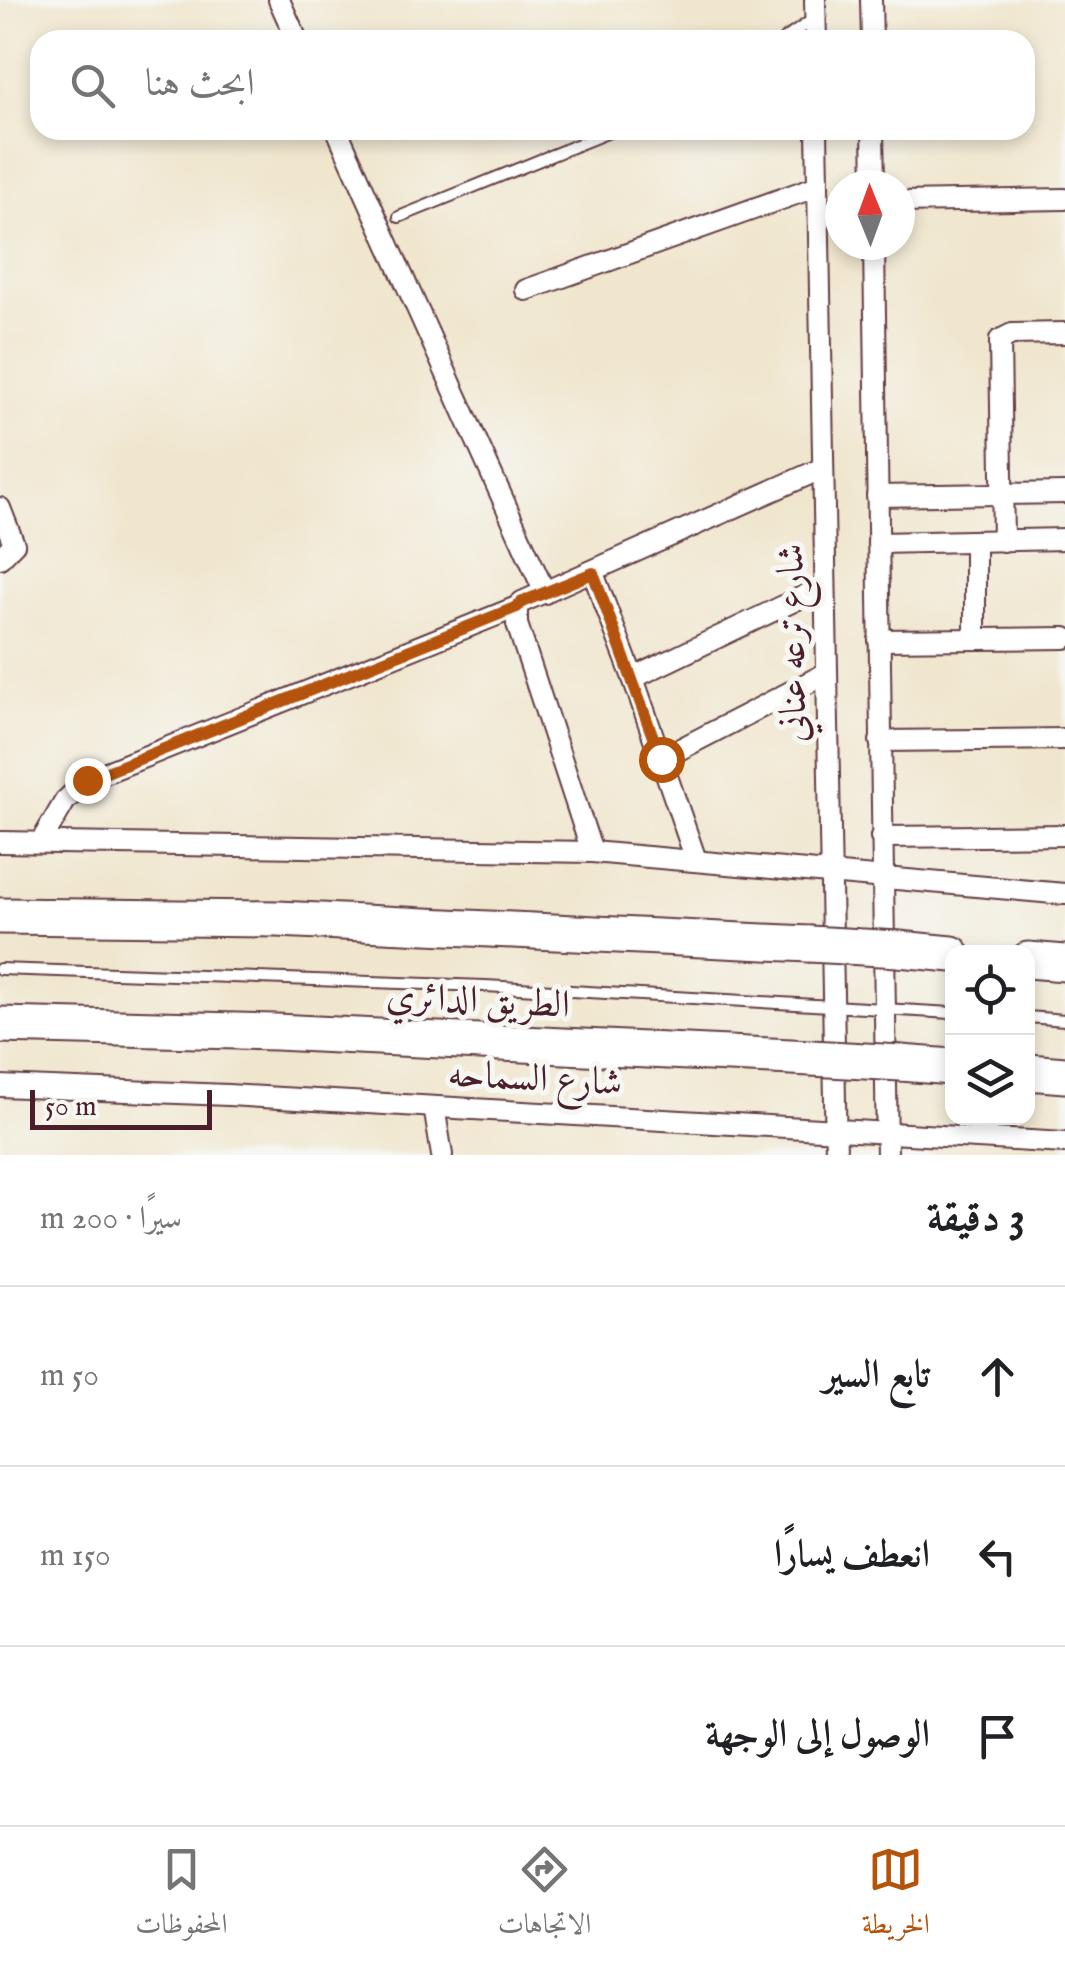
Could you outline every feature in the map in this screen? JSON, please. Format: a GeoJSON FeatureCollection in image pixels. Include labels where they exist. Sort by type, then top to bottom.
{"type":"FeatureCollection","features":[{"type":"Feature","properties":{"kind":"highway","name":"الطريق الدائري"},"geometry":{"type":"LineString","coordinates":[[0,916],[278,919],[945,953]]}},
{"type":"Feature","properties":{"kind":"highway"},"geometry":{"type":"LineString","coordinates":[[1035,960],[1065,962]]}},
{"type":"Feature","properties":{"kind":"highway","name":"الطريق الدائري"},"geometry":{"type":"LineString","coordinates":[[0,1025],[276,1032],[945,1066]]}},
{"type":"Feature","properties":{"kind":"highway"},"geometry":{"type":"LineString","coordinates":[[1035,1073],[1065,1075]]}},
{"type":"Feature","properties":{"kind":"street"},"geometry":{"type":"LineString","coordinates":[[279,0],[292,30]]}},
{"type":"Feature","properties":{"kind":"street"},"geometry":{"type":"LineString","coordinates":[[871,0],[872,30]]}},
{"type":"Feature","properties":{"kind":"street"},"geometry":{"type":"LineString","coordinates":[[342,140],[544,592]]}},
{"type":"Feature","properties":{"kind":"street","name":"شارع ترعه عناني"},"geometry":{"type":"LineString","coordinates":[[818,140],[836,1155]]}},
{"type":"Feature","properties":{"kind":"street"},"geometry":{"type":"LineString","coordinates":[[873,140],[874,170]]}},
{"type":"Feature","properties":{"kind":"street"},"geometry":{"type":"LineString","coordinates":[[526,290],[818,186]]}},
{"type":"Feature","properties":{"kind":"street"},"geometry":{"type":"LineString","coordinates":[[915,202],[1065,198]]}},
{"type":"Feature","properties":{"kind":"street"},"geometry":{"type":"LineString","coordinates":[[874,260],[888,1155]]}},
{"type":"Feature","properties":{"kind":"street"},"geometry":{"type":"LineString","coordinates":[[1003,540],[1000,340],[1012,334],[1065,333]]}},
{"type":"Feature","properties":{"kind":"street"},"geometry":{"type":"LineString","coordinates":[[41,842],[64,800],[87,780],[517,607],[823,468]]}},
{"type":"Feature","properties":{"kind":"street"},"geometry":{"type":"LineString","coordinates":[[877,496],[1065,493]]}},
{"type":"Feature","properties":{"kind":"street"},"geometry":{"type":"LineString","coordinates":[[0,508],[14,544],[0,558]]}},
{"type":"Feature","properties":{"kind":"street"},"geometry":{"type":"LineString","coordinates":[[878,543],[1065,539]]}},
{"type":"Feature","properties":{"kind":"street"},"geometry":{"type":"LineString","coordinates":[[975,541],[976,639]]}},
{"type":"Feature","properties":{"kind":"street"},"geometry":{"type":"LineString","coordinates":[[593,573],[696,860]]}},
{"type":"Feature","properties":{"kind":"street"},"geometry":{"type":"LineString","coordinates":[[633,678],[825,586]]}},
{"type":"Feature","properties":{"kind":"street"},"geometry":{"type":"LineString","coordinates":[[517,607],[517,624],[592,852]]}},
{"type":"Feature","properties":{"kind":"street"},"geometry":{"type":"LineString","coordinates":[[879,640],[1065,638]]}},
{"type":"Feature","properties":{"kind":"street"},"geometry":{"type":"LineString","coordinates":[[661,759],[827,673]]}},
{"type":"Feature","properties":{"kind":"street"},"geometry":{"type":"LineString","coordinates":[[880,742],[1065,739]]}},
{"type":"Feature","properties":{"kind":"street"},"geometry":{"type":"LineString","coordinates":[[881,837],[1065,834]]}},
{"type":"Feature","properties":{"kind":"street"},"geometry":{"type":"LineString","coordinates":[[0,842],[592,852],[1065,894]]}},
{"type":"Feature","properties":{"kind":"street","name":"شارع السماحه"},"geometry":{"type":"LineString","coordinates":[[0,1086],[887,1132],[1005,1147],[1065,1142]]}},
{"type":"Feature","properties":{"kind":"street"},"geometry":{"type":"LineString","coordinates":[[434,1107],[442,1155]]}},
{"type":"Feature","properties":{"kind":"lane"},"geometry":{"type":"LineString","coordinates":[[793,30],[815,9]]}},
{"type":"Feature","properties":{"kind":"lane"},"geometry":{"type":"LineString","coordinates":[[399,216],[589,140]]}},
{"type":"Feature","properties":{"kind":"lane"},"geometry":{"type":"LineString","coordinates":[[0,970],[485,986],[945,1012]]}},
{"type":"Feature","properties":{"kind":"lane"},"geometry":{"type":"LineString","coordinates":[[1035,1018],[1065,1020]]}},
{"type":"Feature","properties":{"kind":"route"},"geometry":{"type":"LineString","coordinates":[[87,780],[593,573],[661,759]]}}]}
